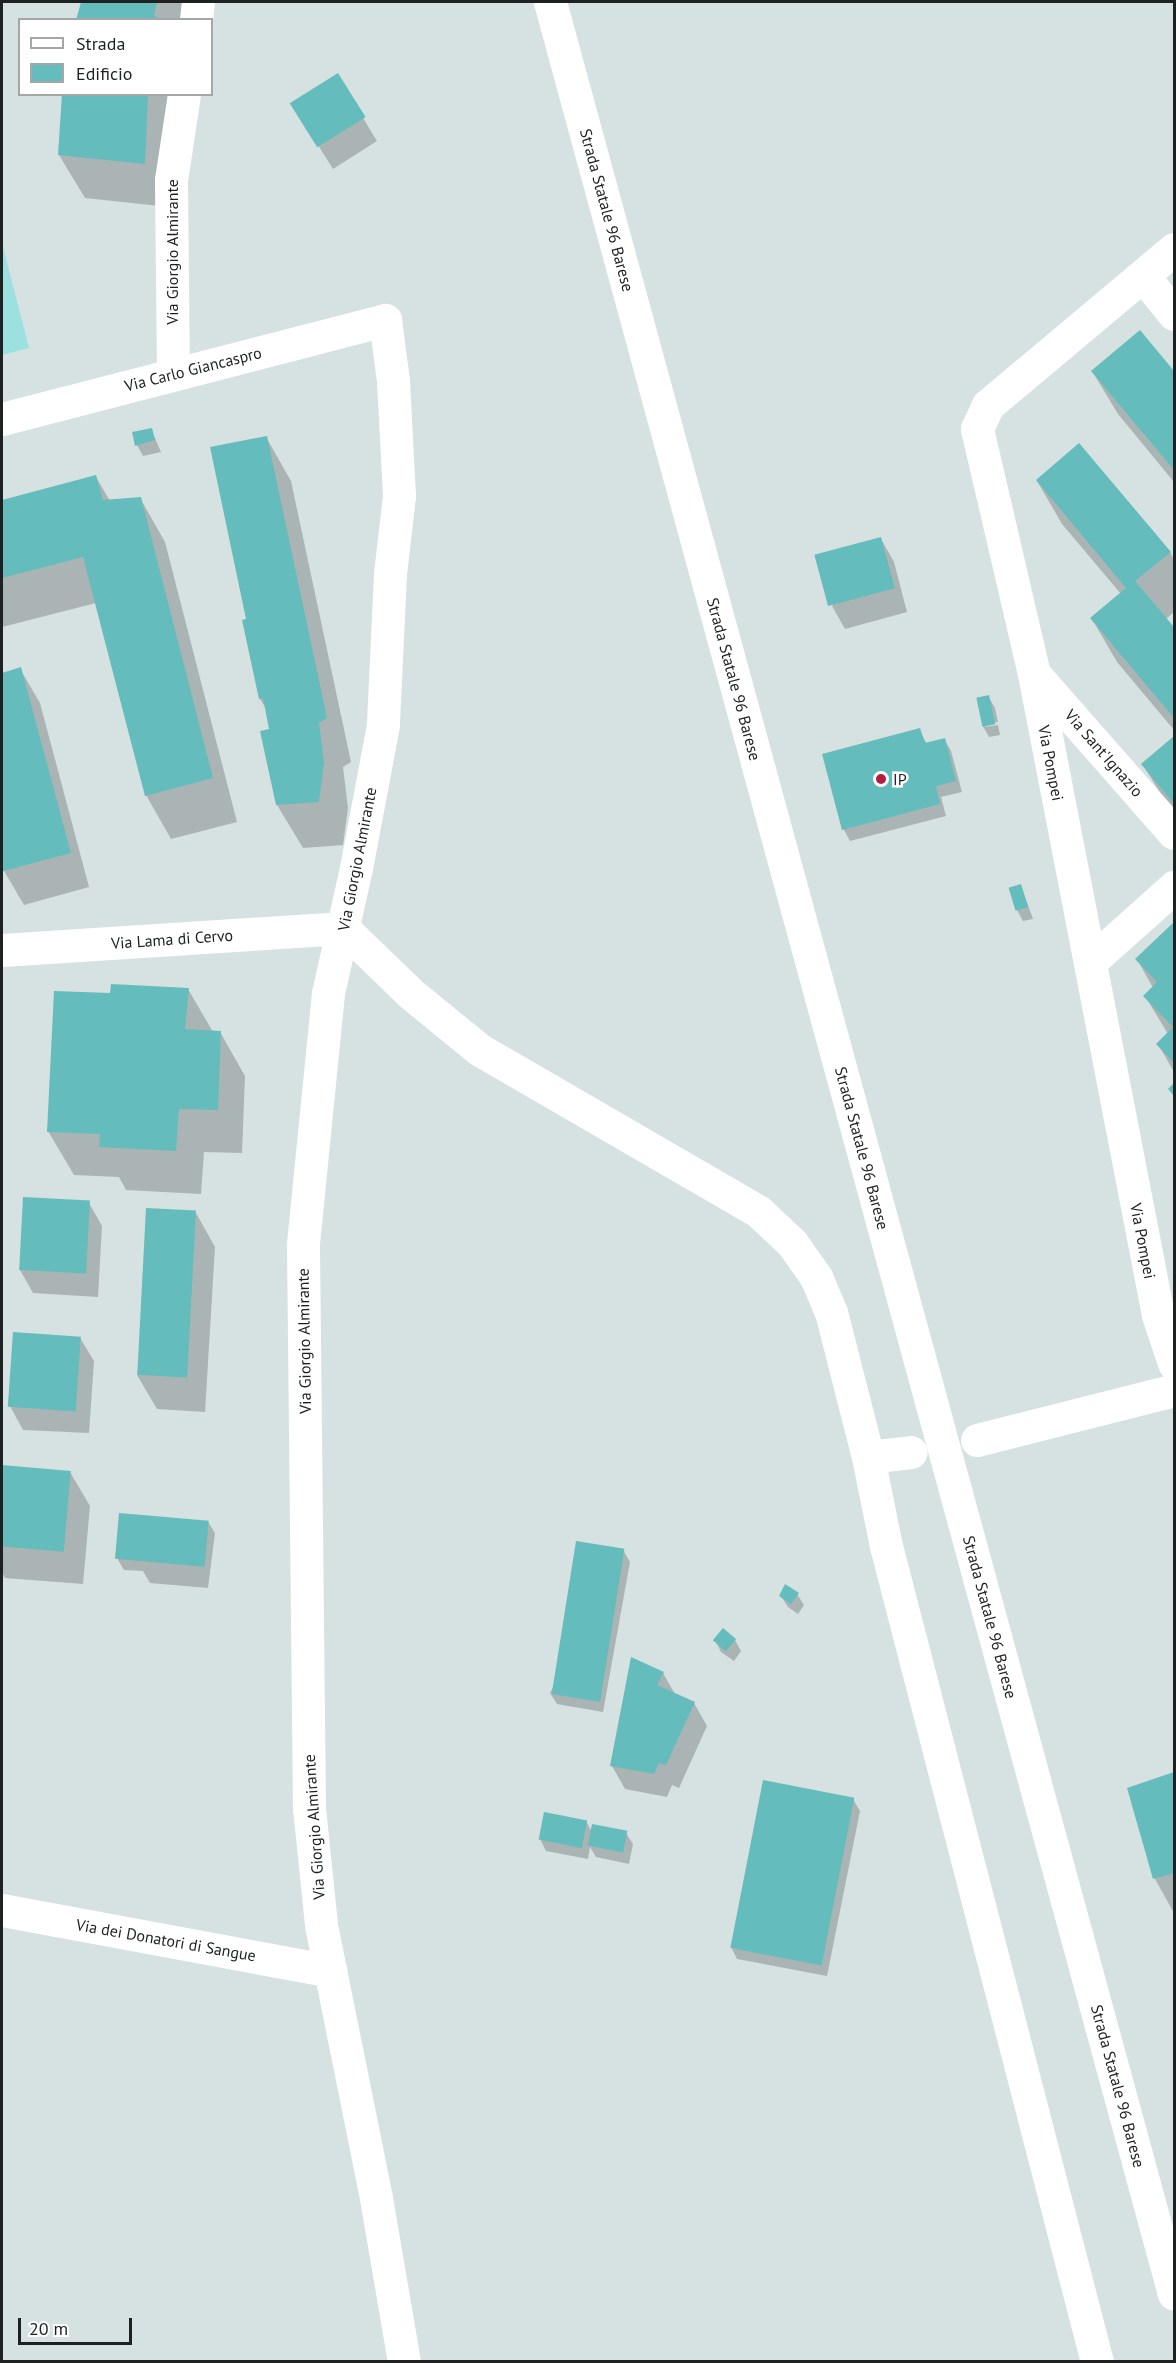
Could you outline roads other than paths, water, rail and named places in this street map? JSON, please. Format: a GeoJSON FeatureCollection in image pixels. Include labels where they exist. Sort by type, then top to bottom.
{"type":"FeatureCollection","features":[{"type":"Feature","properties":{"kind":"street"},"geometry":{"type":"LineString","coordinates":[[196,18],[198,2]]}},
{"type":"Feature","properties":{"kind":"street","name":"Strada Statale 96 Barese"},"geometry":{"type":"LineString","coordinates":[[550,2],[1174,2294]]}},
{"type":"Feature","properties":{"kind":"street","name":"Via Giorgio Almirante"},"geometry":{"type":"LineString","coordinates":[[174,374],[171,180],[184,96]]}},
{"type":"Feature","properties":{"kind":"street","name":"Via Pompei"},"geometry":{"type":"LineString","coordinates":[[1174,249],[988,405],[977,429],[1034,674],[1090,962],[1166,1308],[1174,1362]]}},
{"type":"Feature","properties":{"kind":"street"},"geometry":{"type":"LineString","coordinates":[[1143,276],[1174,314]]}},
{"type":"Feature","properties":{"kind":"street","name":"Via Giorgio Almirante"},"geometry":{"type":"LineString","coordinates":[[384,320],[393,381],[399,496],[390,574],[383,725],[328,993],[303,1245],[309,1808],[321,1925],[376,2198],[404,2361]]}},
{"type":"Feature","properties":{"kind":"street","name":"Via Carlo Giancaspro"},"geometry":{"type":"LineString","coordinates":[[2,419],[384,320]]}},
{"type":"Feature","properties":{"kind":"street","name":"Via Sant'Ignazio"},"geometry":{"type":"LineString","coordinates":[[1034,674],[1174,833]]}},
{"type":"Feature","properties":{"kind":"street"},"geometry":{"type":"LineString","coordinates":[[1090,962],[1174,887]]}},
{"type":"Feature","properties":{"kind":"street"},"geometry":{"type":"LineString","coordinates":[[343,928],[410,993],[480,1050],[759,1212],[792,1243],[816,1277],[831,1312],[868,1457],[886,1545],[1097,2361]]}},
{"type":"Feature","properties":{"kind":"street","name":"Via Lama di Cervo"},"geometry":{"type":"LineString","coordinates":[[2,950],[343,928]]}},
{"type":"Feature","properties":{"kind":"street"},"geometry":{"type":"LineString","coordinates":[[977,1440],[1174,1390]]}},
{"type":"Feature","properties":{"kind":"street"},"geometry":{"type":"LineString","coordinates":[[868,1457],[910,1452]]}},
{"type":"Feature","properties":{"kind":"street","name":"Via dei Donatori di Sangue"},"geometry":{"type":"LineString","coordinates":[[2,1910],[330,1971]]}},
{"type":"Feature","properties":{"kind":"place","name":"IP"},"geometry":{"type":"Point","coordinates":[881,779]}}]}
